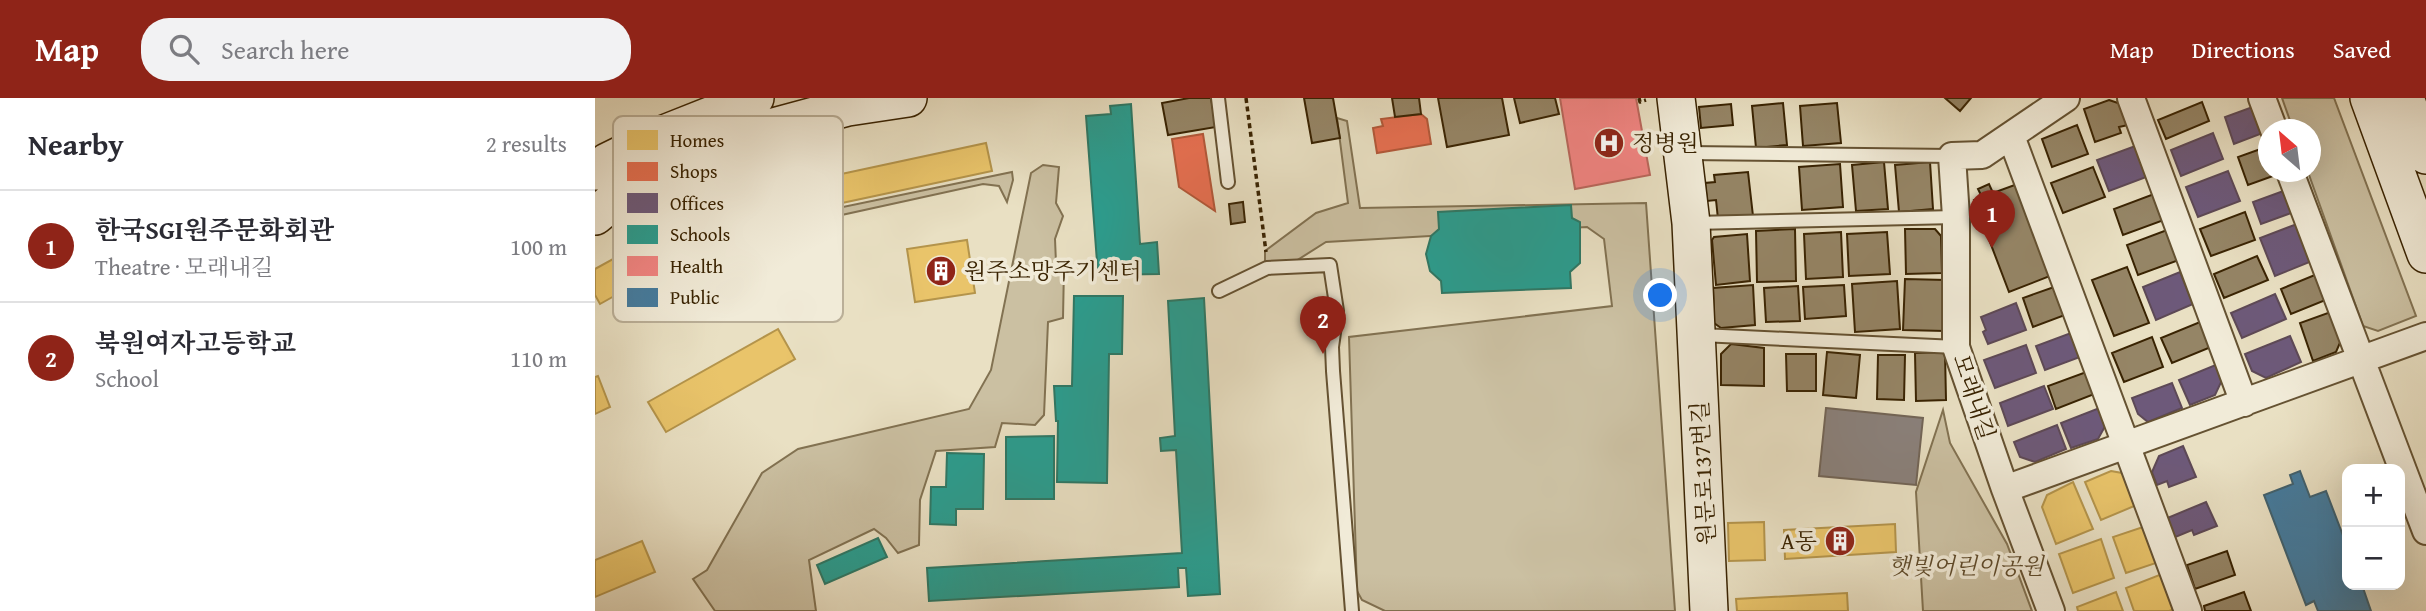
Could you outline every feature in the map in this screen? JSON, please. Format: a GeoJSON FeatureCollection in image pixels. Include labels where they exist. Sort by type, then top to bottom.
{"type":"FeatureCollection","features":[{"type":"Feature","properties":{"kind":"street"},"geometry":{"type":"LineString","coordinates":[[717,116],[755,98]]}},
{"type":"Feature","properties":{"kind":"street"},"geometry":{"type":"LineString","coordinates":[[812,116],[848,107],[908,98]]}},
{"type":"Feature","properties":{"kind":"street"},"geometry":{"type":"LineString","coordinates":[[1952,156],[1982,155],[2066,98]]}},
{"type":"Feature","properties":{"kind":"street"},"geometry":{"type":"LineString","coordinates":[[2131,98],[2244,403]]}},
{"type":"Feature","properties":{"kind":"street"},"geometry":{"type":"LineString","coordinates":[[2262,98],[2270,119]]}},
{"type":"Feature","properties":{"kind":"street"},"geometry":{"type":"LineString","coordinates":[[2369,98],[2426,254]]}},
{"type":"Feature","properties":{"kind":"street"},"geometry":{"type":"LineString","coordinates":[[2405,98],[2426,155]]}},
{"type":"Feature","properties":{"kind":"street","name":"원문로137번길"},"geometry":{"type":"LineString","coordinates":[[1662,99],[1683,153],[1691,223],[1709,611]]}},
{"type":"Feature","properties":{"kind":"street"},"geometry":{"type":"LineString","coordinates":[[2011,136],[2188,611]]}},
{"type":"Feature","properties":{"kind":"street","name":"모래내길"},"geometry":{"type":"LineString","coordinates":[[1952,156],[1956,216],[1957,347],[2050,611]]}},
{"type":"Feature","properties":{"kind":"street"},"geometry":{"type":"LineString","coordinates":[[595,171],[613,160]]}},
{"type":"Feature","properties":{"kind":"street"},"geometry":{"type":"LineString","coordinates":[[2294,182],[2426,531]]}},
{"type":"Feature","properties":{"kind":"street"},"geometry":{"type":"LineString","coordinates":[[595,216],[613,201]]}},
{"type":"Feature","properties":{"kind":"street"},"geometry":{"type":"LineString","coordinates":[[2005,489],[2426,336]]}},
{"type":"Feature","properties":{"kind":"lane"},"geometry":{"type":"LineString","coordinates":[[1218,98],[1228,182]]}},
{"type":"Feature","properties":{"kind":"lane"},"geometry":{"type":"LineString","coordinates":[[1683,153],[1952,156]]}},
{"type":"Feature","properties":{"kind":"lane"},"geometry":{"type":"LineString","coordinates":[[1691,223],[1956,216]]}},
{"type":"Feature","properties":{"kind":"lane"},"geometry":{"type":"LineString","coordinates":[[1219,291],[1267,268],[1329,265],[1337,311],[1332,347],[1333,371],[1352,611]]}},
{"type":"Feature","properties":{"kind":"lane"},"geometry":{"type":"LineString","coordinates":[[1697,335],[1957,347]]}},
{"type":"Feature","properties":{"kind":"path"},"geometry":{"type":"LineString","coordinates":[[1246,98],[1267,254]]}},
{"type":"Feature","properties":{"kind":"path"},"geometry":{"type":"LineString","coordinates":[[1639,98],[1640,102],[1662,99]]}},
{"type":"Feature","properties":{"kind":"green space"},"geometry":{"type":"Polygon","coordinates":[[[2282,98],[2334,98],[2416,316],[2378,331],[2363,326],[2312,182],[2321,182],[2321,119],[2289,119],[2282,98]]]}},
{"type":"Feature","properties":{"kind":"green space"},"geometry":{"type":"Polygon","coordinates":[[[1337,118],[1347,121],[1360,208],[1646,203],[1675,611],[1385,611],[1362,600],[1357,591],[1349,337],[1612,306],[1604,239],[1587,227],[1326,242],[1280,271],[1265,272],[1265,251],[1316,213],[1348,203],[1337,118]]]}},
{"type":"Feature","properties":{"kind":"green space"},"geometry":{"type":"Polygon","coordinates":[[[1043,165],[1059,167],[1056,203],[1063,216],[1055,239],[1056,263],[1064,267],[1063,318],[1048,322],[1044,415],[1035,425],[1002,423],[995,447],[936,451],[920,500],[919,545],[898,553],[886,538],[874,529],[809,560],[816,611],[715,611],[693,579],[707,570],[762,473],[798,449],[969,409],[991,370],[1031,173],[1043,165]]]}},
{"type":"Feature","properties":{"kind":"green space"},"geometry":{"type":"Polygon","coordinates":[[[1012,172],[1013,180],[1007,202],[999,186],[983,184],[843,215],[843,207],[1012,172]]]}},
{"type":"Feature","properties":{"kind":"green space","name":"햇빛어린이공원"},"geometry":{"type":"Polygon","coordinates":[[[1943,410],[1950,443],[2007,544],[2032,611],[1923,611],[1916,492],[1943,410]]]}},
{"type":"Feature","properties":{"kind":"building: Homes"},"geometry":{"type":"Polygon","coordinates":[[[986,143],[992,171],[843,203],[843,174],[986,143]]]}},
{"type":"Feature","properties":{"kind":"building: Homes","name":"원주소망주기센터"},"geometry":{"type":"Polygon","coordinates":[[[967,240],[975,293],[915,302],[907,249],[967,240]]]}},
{"type":"Feature","properties":{"kind":"building: Homes"},"geometry":{"type":"Polygon","coordinates":[[[613,259],[613,297],[600,304],[595,295],[595,269],[613,259]]]}},
{"type":"Feature","properties":{"kind":"building: Homes"},"geometry":{"type":"Polygon","coordinates":[[[778,329],[795,359],[666,432],[648,402],[778,329]]]}},
{"type":"Feature","properties":{"kind":"building: Homes"},"geometry":{"type":"Polygon","coordinates":[[[598,376],[610,407],[595,414],[595,377],[598,376]]]}},
{"type":"Feature","properties":{"kind":"building: Homes"},"geometry":{"type":"Polygon","coordinates":[[[2111,471],[2122,473],[2129,481],[2139,504],[2101,520],[2085,482],[2111,471]]]}},
{"type":"Feature","properties":{"kind":"building: Homes"},"geometry":{"type":"Polygon","coordinates":[[[2073,482],[2093,529],[2056,544],[2042,507],[2047,495],[2073,482]]]}},
{"type":"Feature","properties":{"kind":"building: Homes"},"geometry":{"type":"Polygon","coordinates":[[[1764,522],[1765,560],[1729,561],[1728,523],[1764,522]]]}},
{"type":"Feature","properties":{"kind":"building: Homes","name":"A동"},"geometry":{"type":"Polygon","coordinates":[[[1895,524],[1896,552],[1785,559],[1784,530],[1895,524]]]}},
{"type":"Feature","properties":{"kind":"building: Homes"},"geometry":{"type":"Polygon","coordinates":[[[2146,526],[2159,562],[2126,573],[2113,537],[2146,526]]]}},
{"type":"Feature","properties":{"kind":"building: Homes"},"geometry":{"type":"Polygon","coordinates":[[[2101,539],[2114,578],[2073,593],[2059,554],[2101,539]]]}},
{"type":"Feature","properties":{"kind":"building: Homes"},"geometry":{"type":"Polygon","coordinates":[[[642,541],[655,572],[595,597],[595,560],[642,541]]]}},
{"type":"Feature","properties":{"kind":"building: Homes"},"geometry":{"type":"Polygon","coordinates":[[[2162,574],[2175,609],[2134,611],[2126,588],[2162,574]]]}},
{"type":"Feature","properties":{"kind":"building: Homes"},"geometry":{"type":"Polygon","coordinates":[[[2116,592],[2123,611],[2078,611],[2077,607],[2116,592]]]}},
{"type":"Feature","properties":{"kind":"building: Homes"},"geometry":{"type":"Polygon","coordinates":[[[1847,593],[1848,611],[1737,611],[1736,599],[1847,593]]]}},
{"type":"Feature","properties":{"kind":"building: Shops"},"geometry":{"type":"Polygon","coordinates":[[[1421,114],[1427,119],[1431,144],[1377,153],[1373,128],[1383,126],[1381,119],[1421,114]]]}},
{"type":"Feature","properties":{"kind":"building: Shops"},"geometry":{"type":"Polygon","coordinates":[[[1203,134],[1215,211],[1179,187],[1172,139],[1203,134]]]}},
{"type":"Feature","properties":{"kind":"building: Offices"},"geometry":{"type":"Polygon","coordinates":[[[2258,105],[2263,119],[2258,119],[2258,135],[2234,144],[2225,117],[2258,105]]]}},
{"type":"Feature","properties":{"kind":"building: Offices"},"geometry":{"type":"Polygon","coordinates":[[[2213,133],[2223,159],[2181,176],[2171,150],[2213,133]]]}},
{"type":"Feature","properties":{"kind":"building: Offices"},"geometry":{"type":"Polygon","coordinates":[[[2138,145],[2149,176],[2109,191],[2097,160],[2138,145]]]}},
{"type":"Feature","properties":{"kind":"building: Offices"},"geometry":{"type":"Polygon","coordinates":[[[2228,171],[2240,201],[2198,217],[2186,187],[2228,171]]]}},
{"type":"Feature","properties":{"kind":"building: Offices"},"geometry":{"type":"Polygon","coordinates":[[[2286,190],[2294,212],[2261,224],[2253,202],[2286,190]]]}},
{"type":"Feature","properties":{"kind":"building: Offices"},"geometry":{"type":"Polygon","coordinates":[[[2297,224],[2312,261],[2275,276],[2260,238],[2297,224]]]}},
{"type":"Feature","properties":{"kind":"building: Offices"},"geometry":{"type":"Polygon","coordinates":[[[2180,272],[2193,304],[2156,320],[2143,287],[2180,272]]]}},
{"type":"Feature","properties":{"kind":"building: Offices"},"geometry":{"type":"Polygon","coordinates":[[[2275,294],[2286,319],[2242,338],[2231,313],[2275,294]]]}},
{"type":"Feature","properties":{"kind":"building: Offices"},"geometry":{"type":"Polygon","coordinates":[[[2016,303],[2026,330],[1988,344],[1981,317],[2016,303]]]}},
{"type":"Feature","properties":{"kind":"building: Offices"},"geometry":{"type":"Polygon","coordinates":[[[2071,333],[2080,357],[2045,370],[2036,346],[2071,333]]]}},
{"type":"Feature","properties":{"kind":"building: Offices"},"geometry":{"type":"Polygon","coordinates":[[[2290,336],[2301,362],[2266,378],[2252,371],[2245,354],[2290,336]]]}},
{"type":"Feature","properties":{"kind":"building: Offices"},"geometry":{"type":"Polygon","coordinates":[[[2026,345],[2036,373],[1995,388],[1984,360],[2026,345]]]}},
{"type":"Feature","properties":{"kind":"building: Offices"},"geometry":{"type":"Polygon","coordinates":[[[2218,364],[2223,378],[2215,395],[2190,405],[2179,380],[2218,364]]]}},
{"type":"Feature","properties":{"kind":"building: Offices"},"geometry":{"type":"Polygon","coordinates":[[[2172,383],[2182,408],[2148,422],[2138,414],[2132,398],[2172,383]]]}},
{"type":"Feature","properties":{"kind":"building: Offices"},"geometry":{"type":"Polygon","coordinates":[[[2044,386],[2053,409],[2008,426],[2000,403],[2044,386]]]}},
{"type":"Feature","properties":{"kind":"building: Offices"},"geometry":{"type":"Polygon","coordinates":[[[2102,407],[2108,421],[2098,439],[2071,448],[2061,423],[2102,407]]]}},
{"type":"Feature","properties":{"kind":"building: Offices"},"geometry":{"type":"Polygon","coordinates":[[[2057,425],[2066,449],[2035,462],[2020,457],[2014,442],[2057,425]]]}},
{"type":"Feature","properties":{"kind":"building: Offices"},"geometry":{"type":"Polygon","coordinates":[[[2183,446],[2196,477],[2169,487],[2167,481],[2157,485],[2152,472],[2159,456],[2183,446]]]}},
{"type":"Feature","properties":{"kind":"building: Offices"},"geometry":{"type":"Polygon","coordinates":[[[2206,502],[2217,526],[2194,535],[2192,530],[2173,538],[2165,519],[2206,502]]]}},
{"type":"Feature","properties":{"kind":"building: Schools"},"geometry":{"type":"Polygon","coordinates":[[[1131,104],[1140,244],[1157,242],[1159,274],[1098,275],[1086,116],[1111,114],[1110,106],[1131,104]]]}},
{"type":"Feature","properties":{"kind":"building: Schools"},"geometry":{"type":"Polygon","coordinates":[[[1571,205],[1572,218],[1580,222],[1580,263],[1570,272],[1571,288],[1442,293],[1441,281],[1430,271],[1426,254],[1431,236],[1439,229],[1438,212],[1571,205]]]}},
{"type":"Feature","properties":{"kind":"building: Schools"},"geometry":{"type":"Polygon","coordinates":[[[1074,296],[1123,296],[1122,354],[1109,354],[1107,483],[1057,482],[1058,421],[1054,386],[1072,386],[1074,296]]]}},
{"type":"Feature","properties":{"kind":"building: Schools"},"geometry":{"type":"Polygon","coordinates":[[[1204,298],[1220,594],[1188,596],[1186,568],[1178,568],[1179,587],[929,601],[927,568],[1182,553],[1176,450],[1161,451],[1160,438],[1175,436],[1168,301],[1204,298]]]}},
{"type":"Feature","properties":{"kind":"building: Schools"},"geometry":{"type":"Polygon","coordinates":[[[1054,436],[1054,499],[1006,499],[1006,437],[1054,436]]]}},
{"type":"Feature","properties":{"kind":"building: Schools"},"geometry":{"type":"Polygon","coordinates":[[[947,453],[984,454],[983,509],[956,509],[956,525],[930,524],[931,487],[946,487],[947,453]]]}},
{"type":"Feature","properties":{"kind":"building: Schools"},"geometry":{"type":"Polygon","coordinates":[[[878,538],[887,557],[825,584],[817,565],[878,538]]]}},
{"type":"Feature","properties":{"kind":"building: Health","name":"정병원"},"geometry":{"type":"Polygon","coordinates":[[[1560,98],[1636,98],[1650,175],[1575,189],[1560,98]]]}},
{"type":"Feature","properties":{"kind":"building: Public"},"geometry":{"type":"Polygon","coordinates":[[[2300,471],[2310,497],[2326,491],[2342,533],[2342,590],[2364,590],[2371,611],[2318,611],[2314,601],[2306,605],[2264,495],[2293,484],[2290,475],[2300,471]]]}},
{"type":"Feature","properties":{"kind":"building: Industry"},"geometry":{"type":"Polygon","coordinates":[[[1826,408],[1923,418],[1916,485],[1819,476],[1826,408]]]}},
{"type":"Feature","properties":{"kind":"building: Other"},"geometry":{"type":"Polygon","coordinates":[[[1189,98],[1211,98],[1216,127],[1168,135],[1162,103],[1189,98]]]}},
{"type":"Feature","properties":{"kind":"building: Other"},"geometry":{"type":"Polygon","coordinates":[[[1304,98],[1333,98],[1340,138],[1312,143],[1304,98]]]}},
{"type":"Feature","properties":{"kind":"building: Other"},"geometry":{"type":"Polygon","coordinates":[[[1392,98],[1419,98],[1421,114],[1395,117],[1392,98]]]}},
{"type":"Feature","properties":{"kind":"building: Other"},"geometry":{"type":"Polygon","coordinates":[[[1438,98],[1502,98],[1509,135],[1447,147],[1438,98]]]}},
{"type":"Feature","properties":{"kind":"building: Other"},"geometry":{"type":"Polygon","coordinates":[[[1514,98],[1555,98],[1559,114],[1520,123],[1514,98]]]}},
{"type":"Feature","properties":{"kind":"building: Other"},"geometry":{"type":"Polygon","coordinates":[[[1945,98],[1971,98],[1960,111],[1945,98]]]}},
{"type":"Feature","properties":{"kind":"building: Other"},"geometry":{"type":"Polygon","coordinates":[[[2109,100],[2121,104],[2128,125],[2119,127],[2121,133],[2095,142],[2084,109],[2109,100]]]}},
{"type":"Feature","properties":{"kind":"building: Other"},"geometry":{"type":"Polygon","coordinates":[[[2202,102],[2209,121],[2166,139],[2158,120],[2202,102]]]}},
{"type":"Feature","properties":{"kind":"building: Other"},"geometry":{"type":"Polygon","coordinates":[[[1783,103],[1787,145],[1756,148],[1752,106],[1783,103]]]}},
{"type":"Feature","properties":{"kind":"building: Other"},"geometry":{"type":"Polygon","coordinates":[[[1837,103],[1841,143],[1803,146],[1800,106],[1837,103]]]}},
{"type":"Feature","properties":{"kind":"building: Other"},"geometry":{"type":"Polygon","coordinates":[[[1731,104],[1733,125],[1701,128],[1699,107],[1731,104]]]}},
{"type":"Feature","properties":{"kind":"building: Other"},"geometry":{"type":"Polygon","coordinates":[[[2077,125],[2088,154],[2052,167],[2042,139],[2077,125]]]}},
{"type":"Feature","properties":{"kind":"building: Other"},"geometry":{"type":"Polygon","coordinates":[[[2258,150],[2258,181],[2248,185],[2238,157],[2258,150]]]}},
{"type":"Feature","properties":{"kind":"building: Other"},"geometry":{"type":"Polygon","coordinates":[[[1884,162],[1888,209],[1856,211],[1852,165],[1884,162]]]}},
{"type":"Feature","properties":{"kind":"building: Other"},"geometry":{"type":"Polygon","coordinates":[[[1930,162],[1933,209],[1899,212],[1895,165],[1930,162]]]}},
{"type":"Feature","properties":{"kind":"building: Other"},"geometry":{"type":"Polygon","coordinates":[[[1840,164],[1843,207],[1802,210],[1799,167],[1840,164]]]}},
{"type":"Feature","properties":{"kind":"building: Other"},"geometry":{"type":"Polygon","coordinates":[[[2093,167],[2105,197],[2063,213],[2051,183],[2093,167]]]}},
{"type":"Feature","properties":{"kind":"building: Other"},"geometry":{"type":"Polygon","coordinates":[[[1748,172],[1753,216],[1718,219],[1716,200],[1707,201],[1705,183],[1715,182],[1714,175],[1748,172]]]}},
{"type":"Feature","properties":{"kind":"building: Other"},"geometry":{"type":"Polygon","coordinates":[[[2020,183],[2050,276],[2009,292],[1974,200],[1982,197],[1978,189],[1989,184],[1993,193],[2020,183]]]}},
{"type":"Feature","properties":{"kind":"building: Other"},"geometry":{"type":"Polygon","coordinates":[[[2154,194],[2164,220],[2123,235],[2114,209],[2154,194]]]}},
{"type":"Feature","properties":{"kind":"building: Other"},"geometry":{"type":"Polygon","coordinates":[[[1243,202],[1245,222],[1231,224],[1229,204],[1243,202]]]}},
{"type":"Feature","properties":{"kind":"building: Other"},"geometry":{"type":"Polygon","coordinates":[[[2245,212],[2255,240],[2211,256],[2200,229],[2245,212]]]}},
{"type":"Feature","properties":{"kind":"building: Other"},"geometry":{"type":"Polygon","coordinates":[[[1795,229],[1796,281],[1757,282],[1756,231],[1795,229]]]}},
{"type":"Feature","properties":{"kind":"building: Other"},"geometry":{"type":"Polygon","coordinates":[[[1905,229],[1935,229],[1941,236],[1942,273],[1906,274],[1905,229]]]}},
{"type":"Feature","properties":{"kind":"building: Other"},"geometry":{"type":"Polygon","coordinates":[[[2167,230],[2179,260],[2138,275],[2127,245],[2167,230]]]}},
{"type":"Feature","properties":{"kind":"building: Other"},"geometry":{"type":"Polygon","coordinates":[[[1841,232],[1843,277],[1806,279],[1804,234],[1841,232]]]}},
{"type":"Feature","properties":{"kind":"building: Other"},"geometry":{"type":"Polygon","coordinates":[[[1887,232],[1890,274],[1849,276],[1847,234],[1887,232]]]}},
{"type":"Feature","properties":{"kind":"building: Other"},"geometry":{"type":"Polygon","coordinates":[[[1747,234],[1750,281],[1716,285],[1712,240],[1714,237],[1747,234]]]}},
{"type":"Feature","properties":{"kind":"building: Other"},"geometry":{"type":"Polygon","coordinates":[[[2257,256],[2268,280],[2224,298],[2214,274],[2257,256]]]}},
{"type":"Feature","properties":{"kind":"building: Other"},"geometry":{"type":"Polygon","coordinates":[[[2127,267],[2149,323],[2114,336],[2092,280],[2127,267]]]}},
{"type":"Feature","properties":{"kind":"building: Other"},"geometry":{"type":"Polygon","coordinates":[[[2322,272],[2333,297],[2291,314],[2281,289],[2322,272]]]}},
{"type":"Feature","properties":{"kind":"building: Other"},"geometry":{"type":"Polygon","coordinates":[[[1905,279],[1946,280],[1945,331],[1903,330],[1905,279]]]}},
{"type":"Feature","properties":{"kind":"building: Other"},"geometry":{"type":"Polygon","coordinates":[[[1897,281],[1900,329],[1855,332],[1852,284],[1897,281]]]}},
{"type":"Feature","properties":{"kind":"building: Other"},"geometry":{"type":"Polygon","coordinates":[[[1753,285],[1755,325],[1721,328],[1714,323],[1713,288],[1753,285]]]}},
{"type":"Feature","properties":{"kind":"building: Other"},"geometry":{"type":"Polygon","coordinates":[[[1844,285],[1846,316],[1805,319],[1803,287],[1844,285]]]}},
{"type":"Feature","properties":{"kind":"building: Other"},"geometry":{"type":"Polygon","coordinates":[[[1798,286],[1800,321],[1766,322],[1764,288],[1798,286]]]}},
{"type":"Feature","properties":{"kind":"building: Other"},"geometry":{"type":"Polygon","coordinates":[[[2054,287],[2065,315],[2033,327],[2023,298],[2054,287]]]}},
{"type":"Feature","properties":{"kind":"building: Other"},"geometry":{"type":"Polygon","coordinates":[[[2339,309],[2346,329],[2336,352],[2313,361],[2300,323],[2339,309]]]}},
{"type":"Feature","properties":{"kind":"building: Other"},"geometry":{"type":"Polygon","coordinates":[[[2200,322],[2211,347],[2172,363],[2161,338],[2200,322]]]}},
{"type":"Feature","properties":{"kind":"building: Other"},"geometry":{"type":"Polygon","coordinates":[[[2152,337],[2163,367],[2124,382],[2112,353],[2152,337]]]}},
{"type":"Feature","properties":{"kind":"building: Other"},"geometry":{"type":"Polygon","coordinates":[[[1731,344],[1764,348],[1764,386],[1721,385],[1721,354],[1731,344]]]}},
{"type":"Feature","properties":{"kind":"building: Other"},"geometry":{"type":"Polygon","coordinates":[[[1827,352],[1860,355],[1856,398],[1823,395],[1827,352]]]}},
{"type":"Feature","properties":{"kind":"building: Other"},"geometry":{"type":"Polygon","coordinates":[[[1945,352],[1946,400],[1916,401],[1915,353],[1945,352]]]}},
{"type":"Feature","properties":{"kind":"building: Other"},"geometry":{"type":"Polygon","coordinates":[[[1786,354],[1816,354],[1816,391],[1787,391],[1786,354]]]}},
{"type":"Feature","properties":{"kind":"building: Other"},"geometry":{"type":"Polygon","coordinates":[[[1878,355],[1905,355],[1904,400],[1877,399],[1878,355]]]}},
{"type":"Feature","properties":{"kind":"building: Other"},"geometry":{"type":"Polygon","coordinates":[[[2089,371],[2097,393],[2056,409],[2048,386],[2089,371]]]}},
{"type":"Feature","properties":{"kind":"building: Other"},"geometry":{"type":"Polygon","coordinates":[[[2227,551],[2235,575],[2195,589],[2187,565],[2227,551]]]}},
{"type":"Feature","properties":{"kind":"building: Other"},"geometry":{"type":"Polygon","coordinates":[[[2244,592],[2251,611],[2205,611],[2204,606],[2244,592]]]}},
{"type":"Feature","properties":{"kind":"place","name":"정병원"},"geometry":{"type":"Point","coordinates":[1609,143]}},
{"type":"Feature","properties":{"kind":"place","name":"한국SGI원주문화회관"},"geometry":{"type":"Point","coordinates":[1992,248]}},
{"type":"Feature","properties":{"kind":"place","name":"원주소망주기센터"},"geometry":{"type":"Point","coordinates":[941,271]}},
{"type":"Feature","properties":{"kind":"place","name":"북원여자고등학교"},"geometry":{"type":"Point","coordinates":[1323,354]}},
{"type":"Feature","properties":{"kind":"place","name":"A동"},"geometry":{"type":"Point","coordinates":[1840,541]}}]}
